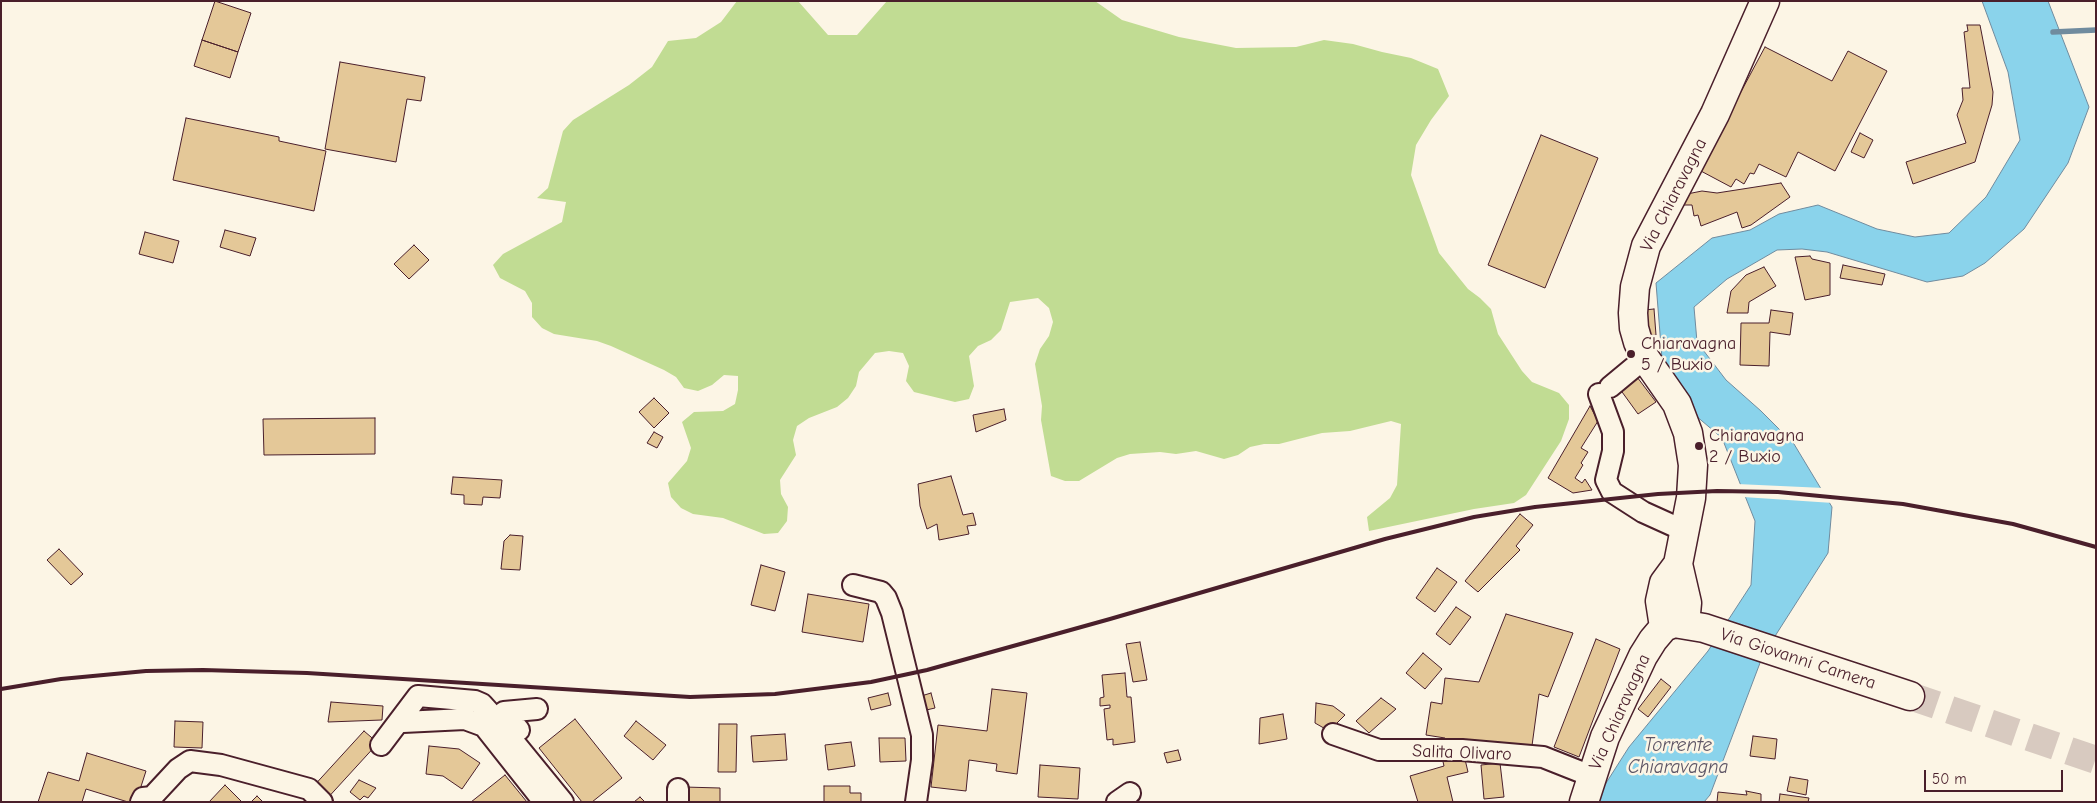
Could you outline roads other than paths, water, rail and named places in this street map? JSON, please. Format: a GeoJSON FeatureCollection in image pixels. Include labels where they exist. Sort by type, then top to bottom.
{"type":"FeatureCollection","features":[{"type":"Feature","properties":{"kind":"street","name":"Via Chiaravagna"},"geometry":{"type":"LineString","coordinates":[[1587,789],[1606,737],[1643,656],[1653,640],[1684,626],[1687,602],[1678,564],[1694,480],[1691,447],[1677,404],[1645,358],[1634,328],[1635,287],[1646,246],[1715,114],[1765,1]]}},
{"type":"Feature","properties":{"kind":"street"},"geometry":{"type":"LineString","coordinates":[[1645,358],[1604,391],[1612,432],[1613,451],[1606,480],[1612,492],[1642,512],[1685,531]]}},
{"type":"Feature","properties":{"kind":"street"},"geometry":{"type":"LineString","coordinates":[[853,585],[881,592],[886,598],[892,613],[922,735],[922,760],[916,802]]}},
{"type":"Feature","properties":{"kind":"street","name":"Via Giovanni Camera"},"geometry":{"type":"LineString","coordinates":[[1684,626],[1782,654],[1910,696]]}},
{"type":"Feature","properties":{"kind":"street"},"geometry":{"type":"LineString","coordinates":[[381,745],[418,696],[475,701],[482,704],[492,715],[563,802]]}},
{"type":"Feature","properties":{"kind":"street"},"geometry":{"type":"LineString","coordinates":[[537,709],[504,712],[577,802]]}},
{"type":"Feature","properties":{"kind":"street"},"geometry":{"type":"LineString","coordinates":[[403,722],[465,719],[484,726],[544,802]]}},
{"type":"Feature","properties":{"kind":"street","name":"Salita Olivaro"},"geometry":{"type":"LineString","coordinates":[[1333,734],[1379,750],[1462,750],[1542,757],[1587,789]]}},
{"type":"Feature","properties":{"kind":"street"},"geometry":{"type":"LineString","coordinates":[[142,800],[152,797],[178,768],[190,761],[221,765],[309,790],[322,802]]}},
{"type":"Feature","properties":{"kind":"water","name":"Torrente Chiaravagna"},"geometry":{"type":"Polygon","coordinates":[[[1982,1],[2048,1],[2089,107],[2068,163],[2024,229],[1985,263],[1963,276],[1927,282],[1827,252],[1802,249],[1777,250],[1727,279],[1694,307],[1697,342],[1726,380],[1794,444],[1832,507],[1828,553],[1763,655],[1710,795],[1704,802],[1594,802],[1629,747],[1708,651],[1751,585],[1755,521],[1722,438],[1695,415],[1662,359],[1656,283],[1712,238],[1750,230],[1779,214],[1818,205],[1877,229],[1915,237],[1949,233],[1986,197],[2020,140],[2008,72],[1982,1]]]}},
{"type":"Feature","properties":{"kind":"waterway"},"geometry":{"type":"LineString","coordinates":[[2053,32],[2096,30]]}},
{"type":"Feature","properties":{"kind":"tunnel"},"geometry":{"type":"LineString","coordinates":[[1910,696],[2096,760]]}},
{"type":"Feature","properties":{"kind":"railway"},"geometry":{"type":"LineString","coordinates":[[1,689],[61,679],[146,671],[203,670],[307,673],[690,697],[775,694],[871,682],[927,670],[1385,539],[1474,517],[1535,507],[1658,494],[1717,491],[1778,492],[1903,504],[2013,524],[2096,547]]}},
{"type":"Feature","properties":{"kind":"place","name":"Chiaravagna 5 / Buxio"},"geometry":{"type":"Point","coordinates":[1631,354]}},
{"type":"Feature","properties":{"kind":"place","name":"Chiaravagna 2 / Buxio"},"geometry":{"type":"Point","coordinates":[1699,446]}}]}
